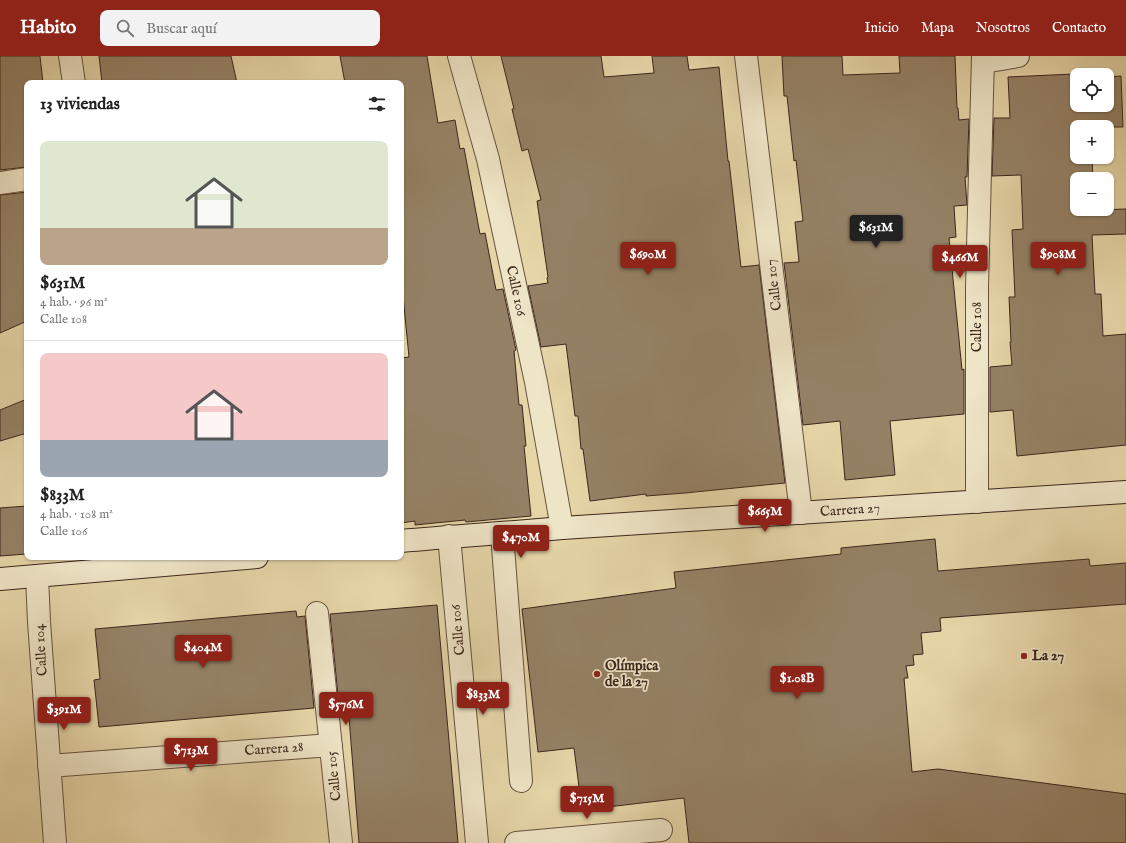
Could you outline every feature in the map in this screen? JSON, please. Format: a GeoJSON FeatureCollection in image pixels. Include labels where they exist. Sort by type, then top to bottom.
{"type":"FeatureCollection","features":[{"type":"Feature","properties":{"kind":"street"},"geometry":{"type":"LineString","coordinates":[[70,56],[74,80]]}},
{"type":"Feature","properties":{"kind":"street","name":"Calle 106"},"geometry":{"type":"LineString","coordinates":[[459,56],[490,166],[536,382],[562,528]]}},
{"type":"Feature","properties":{"kind":"street","name":"Calle 107"},"geometry":{"type":"LineString","coordinates":[[746,56],[801,513]]}},
{"type":"Feature","properties":{"kind":"street"},"geometry":{"type":"LineString","coordinates":[[984,59],[1018,56]]}},
{"type":"Feature","properties":{"kind":"street","name":"Calle 108"},"geometry":{"type":"LineString","coordinates":[[977,502],[977,287],[984,59]]}},
{"type":"Feature","properties":{"kind":"street"},"geometry":{"type":"LineString","coordinates":[[0,183],[24,179]]}},
{"type":"Feature","properties":{"kind":"street","name":"Carrera 27"},"geometry":{"type":"LineString","coordinates":[[404,541],[562,528],[1126,492]]}},
{"type":"Feature","properties":{"kind":"street"},"geometry":{"type":"LineString","coordinates":[[502,534],[521,782]]}},
{"type":"Feature","properties":{"kind":"street","name":"Calle 106"},"geometry":{"type":"LineString","coordinates":[[449,536],[477,843]]}},
{"type":"Feature","properties":{"kind":"street"},"geometry":{"type":"LineString","coordinates":[[0,579],[205,560]]}},
{"type":"Feature","properties":{"kind":"street","name":"Calle 104"},"geometry":{"type":"LineString","coordinates":[[37,576],[55,843]]}},
{"type":"Feature","properties":{"kind":"street","name":"Calle 105"},"geometry":{"type":"LineString","coordinates":[[317,613],[341,843]]}},
{"type":"Feature","properties":{"kind":"street","name":"Carrera 28"},"geometry":{"type":"LineString","coordinates":[[49,766],[331,745]]}},
{"type":"Feature","properties":{"kind":"street"},"geometry":{"type":"LineString","coordinates":[[516,843],[661,830]]}},
{"type":"Feature","properties":{"kind":"building"},"geometry":{"type":"Polygon","coordinates":[[[0,56],[40,56],[43,80],[24,80],[24,167],[0,170],[0,56]]]}},
{"type":"Feature","properties":{"kind":"building"},"geometry":{"type":"Polygon","coordinates":[[[99,56],[231,56],[236,80],[102,80],[99,56]]]}},
{"type":"Feature","properties":{"kind":"building"},"geometry":{"type":"Polygon","coordinates":[[[340,56],[427,56],[438,123],[455,120],[460,149],[464,148],[480,234],[485,233],[496,290],[503,289],[516,350],[514,351],[519,405],[522,405],[526,446],[524,446],[531,516],[415,525],[415,521],[404,523],[404,358],[409,357],[404,306],[404,80],[344,80],[340,56]]]}},
{"type":"Feature","properties":{"kind":"building"},"geometry":{"type":"Polygon","coordinates":[[[501,56],[601,56],[604,77],[654,73],[652,56],[687,56],[689,70],[719,67],[728,161],[741,267],[759,265],[785,483],[685,493],[646,496],[646,494],[590,501],[583,449],[581,449],[578,416],[575,416],[566,344],[541,347],[528,286],[548,283],[537,201],[541,200],[528,149],[522,151],[512,109],[514,109],[501,56]]]}},
{"type":"Feature","properties":{"kind":"building"},"geometry":{"type":"Polygon","coordinates":[[[782,56],[842,56],[843,75],[900,73],[899,56],[955,56],[957,108],[959,120],[969,119],[967,177],[965,177],[967,205],[954,206],[956,237],[949,238],[962,370],[964,369],[964,414],[890,421],[895,475],[845,480],[840,421],[803,425],[784,263],[799,262],[795,222],[803,221],[796,160],[794,161],[787,96],[784,96],[782,56]]]}},
{"type":"Feature","properties":{"kind":"building"},"geometry":{"type":"Polygon","coordinates":[[[1070,74],[1070,112],[1114,112],[1114,76],[1121,76],[1123,127],[1114,127],[1114,120],[1070,120],[1070,164],[1092,164],[1093,172],[1070,172],[1070,216],[1114,216],[1114,209],[1126,209],[1126,234],[1092,235],[1095,294],[1101,294],[1103,336],[1126,334],[1126,445],[1017,456],[1013,410],[990,412],[990,367],[1012,365],[1009,297],[1015,297],[1012,230],[1023,229],[1021,175],[992,176],[994,118],[1010,118],[1008,77],[1070,74]]]}},
{"type":"Feature","properties":{"kind":"building"},"geometry":{"type":"Polygon","coordinates":[[[24,192],[24,322],[0,333],[0,195],[24,192]]]}},
{"type":"Feature","properties":{"kind":"building"},"geometry":{"type":"Polygon","coordinates":[[[24,400],[24,434],[0,441],[0,410],[24,400]]]}},
{"type":"Feature","properties":{"kind":"building"},"geometry":{"type":"Polygon","coordinates":[[[24,506],[24,554],[0,556],[0,508],[24,506]]]}},
{"type":"Feature","properties":{"kind":"building"},"geometry":{"type":"Polygon","coordinates":[[[935,539],[938,571],[1089,559],[1090,566],[1126,563],[1126,604],[940,618],[941,631],[921,633],[923,654],[913,655],[914,665],[906,666],[908,678],[904,678],[912,772],[938,769],[1126,794],[1126,843],[689,843],[684,798],[582,810],[574,748],[538,752],[522,609],[676,588],[674,572],[841,554],[841,548],[935,539]]]}},
{"type":"Feature","properties":{"kind":"building"},"geometry":{"type":"Polygon","coordinates":[[[437,605],[458,843],[359,843],[348,705],[339,706],[330,614],[437,605]]]}},
{"type":"Feature","properties":{"kind":"building"},"geometry":{"type":"Polygon","coordinates":[[[296,611],[297,617],[305,616],[314,708],[99,727],[94,680],[100,679],[95,629],[296,611]]]}},
{"type":"Feature","properties":{"kind":"place","name":"La 27"},"geometry":{"type":"Point","coordinates":[1024,656]}},
{"type":"Feature","properties":{"kind":"place","name":"Olímpica de la 27"},"geometry":{"type":"Point","coordinates":[597,674]}}]}
